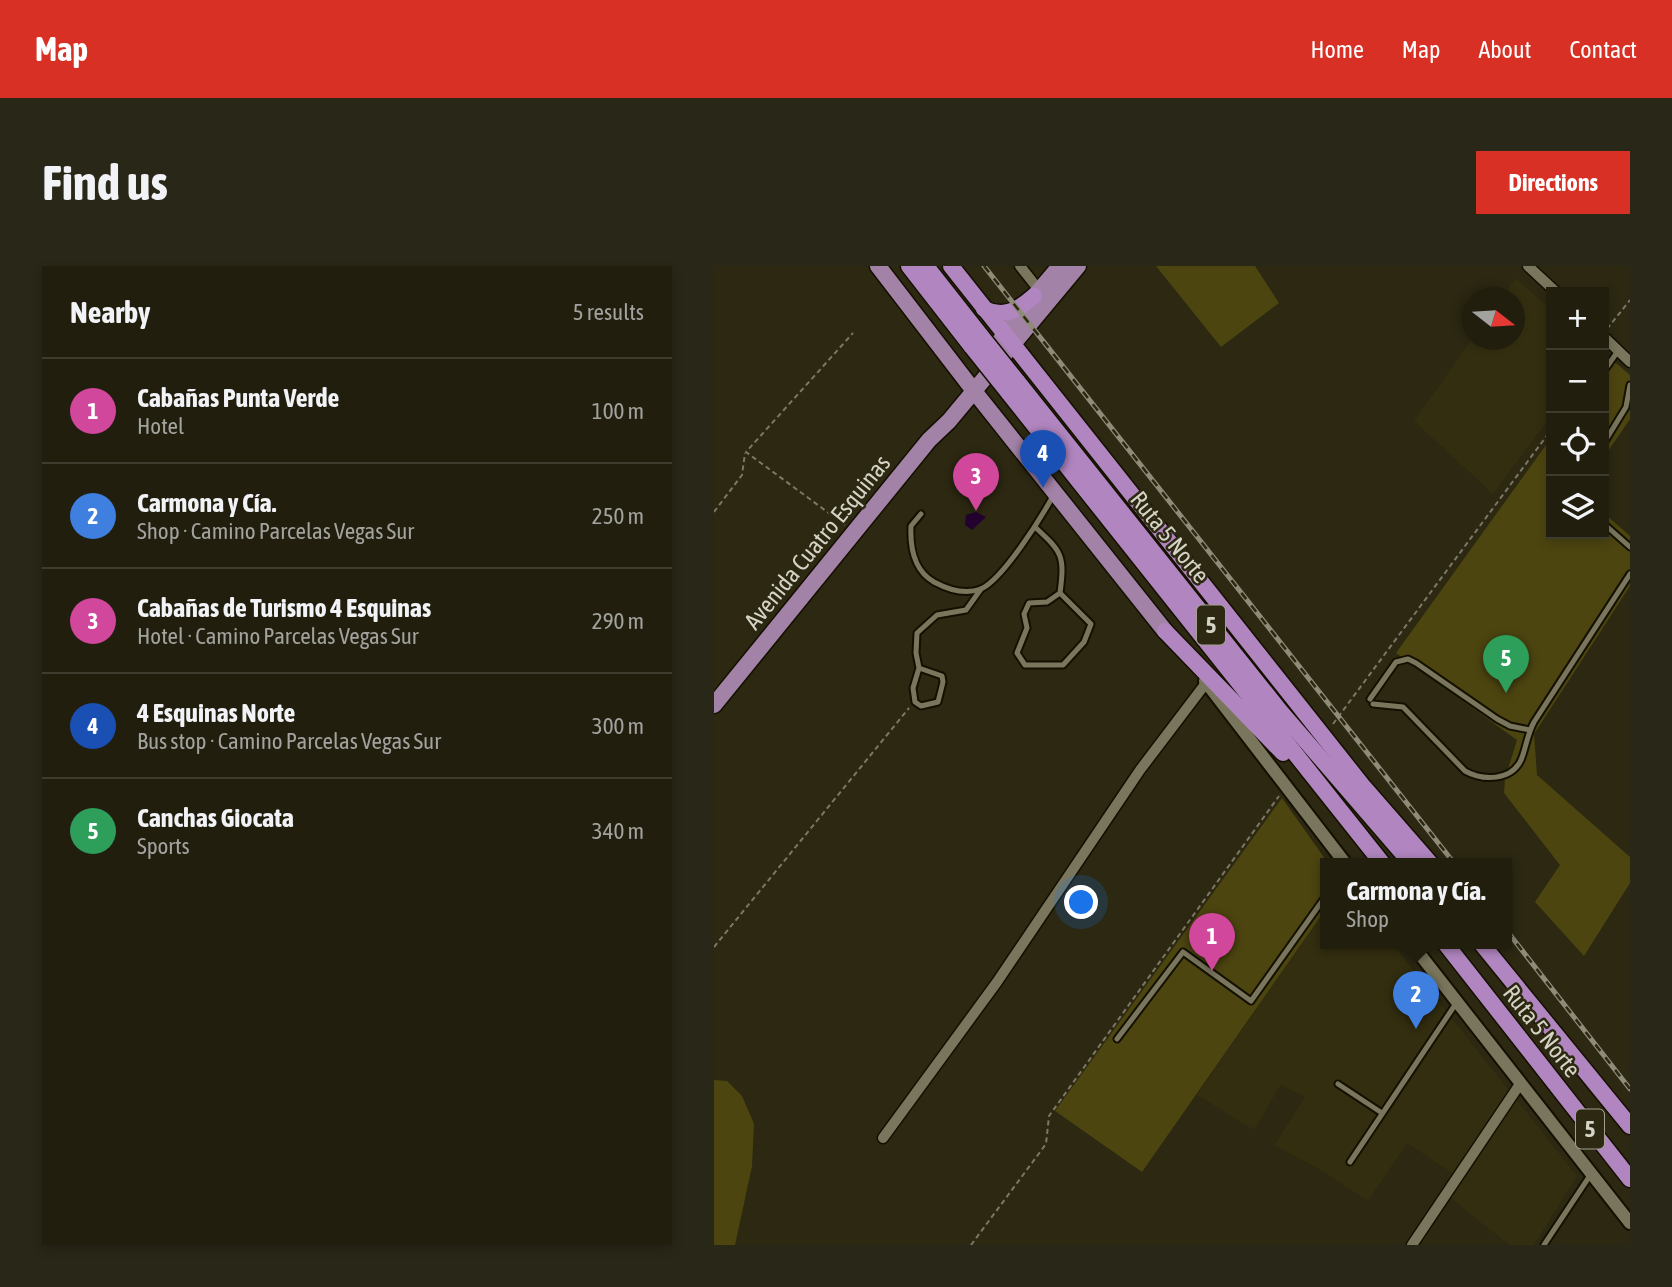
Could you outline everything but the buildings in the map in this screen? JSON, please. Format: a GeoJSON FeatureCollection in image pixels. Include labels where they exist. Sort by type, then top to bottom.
{"type":"FeatureCollection","features":[{"type":"Feature","properties":{"kind":"highway","name":"Ruta 5 Norte"},"geometry":{"type":"LineString","coordinates":[[909,266],[977,342],[1378,858]]}},
{"type":"Feature","properties":{"kind":"highway","name":"Ruta 5 Norte"},"geometry":{"type":"LineString","coordinates":[[926,266],[977,342]]}},
{"type":"Feature","properties":{"kind":"highway"},"geometry":{"type":"LineString","coordinates":[[951,266],[1362,785],[1426,858]]}},
{"type":"Feature","properties":{"kind":"highway"},"geometry":{"type":"LineString","coordinates":[[984,309],[997,314],[1010,312],[1022,307],[1036,293]]}},
{"type":"Feature","properties":{"kind":"highway","name":"Ruta 5 Norte"},"geometry":{"type":"LineString","coordinates":[[1012,387],[1280,711],[1407,858]]}},
{"type":"Feature","properties":{"kind":"highway"},"geometry":{"type":"LineString","coordinates":[[1166,631],[1353,826]]}},
{"type":"Feature","properties":{"kind":"highway","name":"Ruta 5 Norte"},"geometry":{"type":"LineString","coordinates":[[1450,949],[1630,1179]]}},
{"type":"Feature","properties":{"kind":"highway","name":"Ruta 5 Norte"},"geometry":{"type":"LineString","coordinates":[[1486,949],[1630,1126]]}},
{"type":"Feature","properties":{"kind":"highway"},"geometry":{"type":"LineString","coordinates":[[1492,949],[1533,1005]]}},
{"type":"Feature","properties":{"kind":"main road"},"geometry":{"type":"LineString","coordinates":[[878,266],[992,415],[1166,631]]}},
{"type":"Feature","properties":{"kind":"main road","name":"Avenida Cuatro Esquinas"},"geometry":{"type":"LineString","coordinates":[[714,705],[929,440],[954,415],[971,387],[1009,339],[1036,293],[1059,266]]}},
{"type":"Feature","properties":{"kind":"main road","name":"Avenida Cuatro Esquinas"},"geometry":{"type":"LineString","coordinates":[[1009,339],[1031,322],[1078,266]]}},
{"type":"Feature","properties":{"kind":"main road"},"geometry":{"type":"LineString","coordinates":[[1031,322],[1045,299],[1036,293]]}},
{"type":"Feature","properties":{"kind":"main road"},"geometry":{"type":"LineString","coordinates":[[955,366],[959,382],[956,398]]}},
{"type":"Feature","properties":{"kind":"main road","name":"Avenida Cuatro Esquinas"},"geometry":{"type":"LineString","coordinates":[[929,440],[956,398],[971,387]]}},
{"type":"Feature","properties":{"kind":"main road"},"geometry":{"type":"LineString","coordinates":[[954,415],[975,408],[992,415]]}},
{"type":"Feature","properties":{"kind":"street"},"geometry":{"type":"LineString","coordinates":[[1020,266],[1036,293]]}},
{"type":"Feature","properties":{"kind":"street"},"geometry":{"type":"LineString","coordinates":[[1528,266],[1551,287]]}},
{"type":"Feature","properties":{"kind":"street"},"geometry":{"type":"LineString","coordinates":[[1609,341],[1630,362]]}},
{"type":"Feature","properties":{"kind":"street"},"geometry":{"type":"LineString","coordinates":[[1166,631],[1341,858]]}},
{"type":"Feature","properties":{"kind":"street"},"geometry":{"type":"LineString","coordinates":[[883,1138],[997,982],[1140,770],[1206,683]]}},
{"type":"Feature","properties":{"kind":"street"},"geometry":{"type":"LineString","coordinates":[[1415,949],[1630,1223]]}},
{"type":"Feature","properties":{"kind":"street"},"geometry":{"type":"LineString","coordinates":[[1412,1245],[1520,1084]]}},
{"type":"Feature","properties":{"kind":"lane"},"geometry":{"type":"LineString","coordinates":[[1609,364],[1618,351]]}},
{"type":"Feature","properties":{"kind":"lane"},"geometry":{"type":"LineString","coordinates":[[1609,435],[1626,407],[1630,385]]}},
{"type":"Feature","properties":{"kind":"lane"},"geometry":{"type":"LineString","coordinates":[[919,668],[942,676],[938,702],[920,706],[915,702],[913,688],[919,668],[916,653],[917,633],[937,615],[966,610],[1035,527],[1055,493]]}},
{"type":"Feature","properties":{"kind":"lane"},"geometry":{"type":"LineString","coordinates":[[921,514],[911,526],[911,547],[917,564],[927,578],[960,592],[981,589]]}},
{"type":"Feature","properties":{"kind":"lane"},"geometry":{"type":"LineString","coordinates":[[1035,527],[1059,550],[1063,571],[1060,593],[1047,602],[1029,603],[1024,614],[1027,628],[1017,653],[1026,665],[1063,665],[1084,642],[1091,624],[1060,593]]}},
{"type":"Feature","properties":{"kind":"lane"},"geometry":{"type":"LineString","coordinates":[[1609,528],[1630,547]]}},
{"type":"Feature","properties":{"kind":"lane"},"geometry":{"type":"LineString","coordinates":[[1530,730],[1510,726],[1497,719],[1408,659],[1396,662],[1372,701],[1403,707],[1465,771],[1478,777],[1497,777],[1516,768],[1530,730],[1630,575]]}},
{"type":"Feature","properties":{"kind":"lane"},"geometry":{"type":"LineString","coordinates":[[1117,1039],[1183,952],[1251,1000],[1320,904]]}},
{"type":"Feature","properties":{"kind":"lane"},"geometry":{"type":"LineString","coordinates":[[1350,1161],[1457,1002]]}},
{"type":"Feature","properties":{"kind":"lane"},"geometry":{"type":"LineString","coordinates":[[1338,1084],[1382,1113]]}},
{"type":"Feature","properties":{"kind":"lane"},"geometry":{"type":"LineString","coordinates":[[1544,1245],[1591,1174]]}},
{"type":"Feature","properties":{"kind":"path"},"geometry":{"type":"LineString","coordinates":[[1609,328],[1630,300]]}},
{"type":"Feature","properties":{"kind":"path"},"geometry":{"type":"LineString","coordinates":[[714,512],[742,475],[746,452],[853,333]]}},
{"type":"Feature","properties":{"kind":"path"},"geometry":{"type":"LineString","coordinates":[[1324,737],[1546,437]]}},
{"type":"Feature","properties":{"kind":"path"},"geometry":{"type":"LineString","coordinates":[[746,452],[855,531]]}},
{"type":"Feature","properties":{"kind":"path"},"geometry":{"type":"LineString","coordinates":[[714,947],[915,702]]}},
{"type":"Feature","properties":{"kind":"shaded area"},"geometry":{"type":"Polygon","coordinates":[[[1156,266],[1255,266],[1279,303],[1221,347],[1156,266]]]}},
{"type":"Feature","properties":{"kind":"shaded area"},"geometry":{"type":"Polygon","coordinates":[[[1516,278],[1546,305],[1546,423],[1493,494],[1414,421],[1464,350],[1525,350],[1525,287],[1509,287],[1516,278]]]}},
{"type":"Feature","properties":{"kind":"shaded area"},"geometry":{"type":"Polygon","coordinates":[[[1609,359],[1630,375],[1630,419],[1609,450],[1609,413],[1609,359]]]}},
{"type":"Feature","properties":{"kind":"shaded area"},"geometry":{"type":"Polygon","coordinates":[[[1546,445],[1546,539],[1609,539],[1609,517],[1630,536],[1630,586],[1534,734],[1537,775],[1630,857],[1630,883],[1584,956],[1535,902],[1560,865],[1504,793],[1505,779],[1517,740],[1396,653],[1546,445]]]}},
{"type":"Feature","properties":{"kind":"shaded area"},"geometry":{"type":"Polygon","coordinates":[[[976,512],[986,517],[972,530],[965,525],[966,515],[976,512]]]}},
{"type":"Feature","properties":{"kind":"shaded area"},"geometry":{"type":"Polygon","coordinates":[[[1282,798],[1324,858],[1320,858],[1320,917],[1142,1172],[1055,1111],[1282,798]]]}},
{"type":"Feature","properties":{"kind":"shaded area"},"geometry":{"type":"Polygon","coordinates":[[[1320,917],[1320,949],[1397,949],[1577,1176],[1534,1245],[1510,1245],[1442,1190],[1452,1173],[1407,1143],[1368,1201],[1319,1169],[1274,1145],[1305,1097],[1281,1085],[1254,1130],[1197,1095],[1320,917]]]}},
{"type":"Feature","properties":{"kind":"shaded area"},"geometry":{"type":"Polygon","coordinates":[[[714,1080],[727,1081],[742,1096],[754,1124],[752,1166],[735,1245],[714,1245],[714,1080]]]}},
{"type":"Feature","properties":{"kind":"railway"},"geometry":{"type":"LineString","coordinates":[[984,266],[1450,858]]}},
{"type":"Feature","properties":{"kind":"railway"},"geometry":{"type":"LineString","coordinates":[[1512,937],[1630,1089]]}},
{"type":"Feature","properties":{"kind":"place","name":"4 Esquinas Norte"},"geometry":{"type":"Point","coordinates":[1043,488]}},
{"type":"Feature","properties":{"kind":"place","name":"Cabañas de Turismo 4 Esquinas"},"geometry":{"type":"Point","coordinates":[976,511]}},
{"type":"Feature","properties":{"kind":"place","name":"Canchas Giocata"},"geometry":{"type":"Point","coordinates":[1506,693]}},
{"type":"Feature","properties":{"kind":"place","name":"Cabañas Punta Verde"},"geometry":{"type":"Point","coordinates":[1212,971]}},
{"type":"Feature","properties":{"kind":"place","name":"Carmona y Cía."},"geometry":{"type":"Point","coordinates":[1416,1029]}}]}
